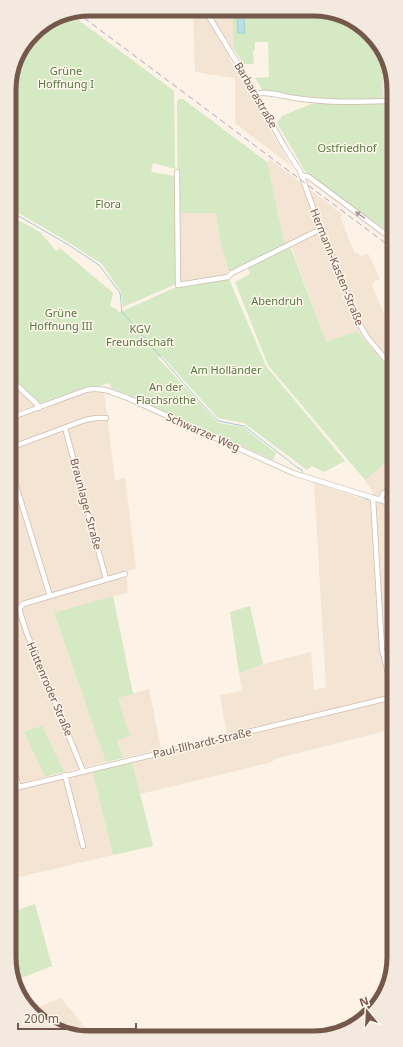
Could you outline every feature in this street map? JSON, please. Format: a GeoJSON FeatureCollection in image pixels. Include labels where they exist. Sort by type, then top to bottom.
{"type":"FeatureCollection","features":[{"type":"Feature","properties":{"kind":"street","name":"Barbarastraße"},"geometry":{"type":"LineString","coordinates":[[209,16],[256,94],[304,182]]}},
{"type":"Feature","properties":{"kind":"street"},"geometry":{"type":"LineString","coordinates":[[256,94],[264,93],[326,102],[387,101]]}},
{"type":"Feature","properties":{"kind":"street"},"geometry":{"type":"LineString","coordinates":[[177,172],[178,285],[228,277],[232,273],[321,228]]}},
{"type":"Feature","properties":{"kind":"street"},"geometry":{"type":"LineString","coordinates":[[301,175],[309,177],[387,235]]}},
{"type":"Feature","properties":{"kind":"street","name":"Hermann-Kasten-Straße"},"geometry":{"type":"LineString","coordinates":[[304,182],[360,325],[387,361]]}},
{"type":"Feature","properties":{"kind":"street"},"geometry":{"type":"LineString","coordinates":[[16,385],[36,403],[39,408]]}},
{"type":"Feature","properties":{"kind":"street","name":"Schwarzer Weg"},"geometry":{"type":"LineString","coordinates":[[16,416],[86,390],[105,390],[130,399],[298,474],[387,502]]}},
{"type":"Feature","properties":{"kind":"street"},"geometry":{"type":"LineString","coordinates":[[16,446],[91,419],[106,418]]}},
{"type":"Feature","properties":{"kind":"street","name":"Braunlager Straße"},"geometry":{"type":"LineString","coordinates":[[65,428],[106,580]]}},
{"type":"Feature","properties":{"kind":"street"},"geometry":{"type":"LineString","coordinates":[[16,486],[50,596],[125,574]]}},
{"type":"Feature","properties":{"kind":"street"},"geometry":{"type":"LineString","coordinates":[[380,500],[387,490]]}},
{"type":"Feature","properties":{"kind":"street"},"geometry":{"type":"LineString","coordinates":[[373,498],[382,649],[387,669]]}},
{"type":"Feature","properties":{"kind":"street","name":"Hüttenroder Straße"},"geometry":{"type":"LineString","coordinates":[[50,596],[23,604],[20,607],[20,611],[28,638],[83,771]]}},
{"type":"Feature","properties":{"kind":"street","name":"Paul-Illhardt-Straße"},"geometry":{"type":"LineString","coordinates":[[16,788],[387,697]]}},
{"type":"Feature","properties":{"kind":"street"},"geometry":{"type":"LineString","coordinates":[[65,775],[83,846]]}},
{"type":"Feature","properties":{"kind":"street"},"geometry":{"type":"LineString","coordinates":[[16,778],[19,787]]}},
{"type":"Feature","properties":{"kind":"shaded area"},"geometry":{"type":"Polygon","coordinates":[[[193,16],[232,16],[234,49],[229,58],[291,166],[235,123],[235,78],[195,72],[193,16]]]}},
{"type":"Feature","properties":{"kind":"shaded area"},"geometry":{"type":"Polygon","coordinates":[[[383,67],[386,81],[387,100],[382,100],[383,67]]]}},
{"type":"Feature","properties":{"kind":"shaded area"},"geometry":{"type":"Polygon","coordinates":[[[270,159],[343,215],[340,217],[354,252],[362,256],[367,254],[369,255],[380,279],[374,281],[372,286],[387,321],[387,367],[357,331],[326,342],[291,246],[285,246],[267,162],[270,159]]]}},
{"type":"Feature","properties":{"kind":"shaded area"},"geometry":{"type":"Polygon","coordinates":[[[178,213],[216,213],[220,241],[229,271],[225,275],[212,281],[176,287],[178,213]]]}},
{"type":"Feature","properties":{"kind":"shaded area"},"geometry":{"type":"Polygon","coordinates":[[[16,382],[36,400],[41,403],[16,412],[16,382]]]}},
{"type":"Feature","properties":{"kind":"shaded area"},"geometry":{"type":"Polygon","coordinates":[[[90,389],[104,391],[115,481],[125,478],[136,568],[126,572],[128,593],[113,596],[54,614],[106,762],[64,772],[41,726],[24,732],[45,777],[16,785],[16,419],[50,407],[50,403],[90,389]]]}},
{"type":"Feature","properties":{"kind":"shaded area"},"geometry":{"type":"Polygon","coordinates":[[[387,461],[387,731],[274,759],[272,762],[140,794],[132,762],[228,741],[220,695],[242,691],[239,673],[263,664],[311,652],[314,690],[326,687],[314,483],[370,501],[373,492],[365,480],[387,461]]]}},
{"type":"Feature","properties":{"kind":"shaded area"},"geometry":{"type":"Polygon","coordinates":[[[149,689],[161,749],[123,758],[117,739],[130,736],[118,698],[149,689]]]}},
{"type":"Feature","properties":{"kind":"shaded area"},"geometry":{"type":"Polygon","coordinates":[[[92,771],[113,855],[16,878],[16,791],[92,771]]]}},
{"type":"Feature","properties":{"kind":"shaded area"},"geometry":{"type":"Polygon","coordinates":[[[61,998],[88,1031],[76,1030],[57,1023],[42,1013],[38,1007],[61,998]]]}},
{"type":"Feature","properties":{"kind":"green space"},"geometry":{"type":"Polygon","coordinates":[[[232,16],[327,17],[350,26],[358,31],[372,45],[383,67],[382,100],[326,100],[292,97],[262,90],[255,78],[269,77],[268,42],[255,42],[255,50],[253,51],[254,64],[243,64],[234,49],[232,16]]]}},
{"type":"Feature","properties":{"kind":"green space"},"geometry":{"type":"Polygon","coordinates":[[[75,17],[174,91],[175,169],[153,163],[151,172],[175,176],[176,284],[123,307],[121,292],[102,264],[16,212],[16,85],[20,66],[34,41],[45,31],[57,24],[75,17]]]}},
{"type":"Feature","properties":{"kind":"green space"},"geometry":{"type":"Polygon","coordinates":[[[179,99],[183,99],[267,162],[285,246],[229,271],[220,241],[216,213],[178,213],[177,102],[179,99]]]}},
{"type":"Feature","properties":{"kind":"green space","name":"Ostfriedhof"},"geometry":{"type":"Polygon","coordinates":[[[387,103],[387,231],[305,171],[277,123],[282,116],[311,104],[387,103]]]}},
{"type":"Feature","properties":{"kind":"green space"},"geometry":{"type":"Polygon","coordinates":[[[16,219],[40,232],[56,251],[60,248],[113,293],[110,306],[118,310],[118,312],[176,287],[229,279],[266,366],[345,461],[324,472],[312,466],[307,470],[244,423],[218,418],[162,356],[158,358],[218,423],[243,427],[276,453],[273,460],[111,388],[110,383],[99,386],[90,386],[41,403],[16,382],[16,219]]]}},
{"type":"Feature","properties":{"kind":"green space","name":"Abendruh"},"geometry":{"type":"Polygon","coordinates":[[[290,246],[326,342],[357,331],[387,367],[387,461],[365,480],[268,365],[235,282],[250,274],[247,267],[290,246]]]}},
{"type":"Feature","properties":{"kind":"green space"},"geometry":{"type":"Polygon","coordinates":[[[113,596],[133,694],[118,698],[130,736],[117,740],[123,758],[106,762],[54,613],[113,596]]]}},
{"type":"Feature","properties":{"kind":"green space"},"geometry":{"type":"Polygon","coordinates":[[[250,606],[263,664],[239,673],[230,612],[250,606]]]}},
{"type":"Feature","properties":{"kind":"green space"},"geometry":{"type":"Polygon","coordinates":[[[41,726],[64,772],[45,777],[24,732],[41,726]]]}},
{"type":"Feature","properties":{"kind":"green space"},"geometry":{"type":"Polygon","coordinates":[[[132,762],[153,846],[113,855],[92,771],[132,762]]]}},
{"type":"Feature","properties":{"kind":"green space"},"geometry":{"type":"Polygon","coordinates":[[[35,904],[52,966],[20,979],[16,957],[16,911],[35,904]]]}},
{"type":"Feature","properties":{"kind":"water"},"geometry":{"type":"Polygon","coordinates":[[[237,18],[244,18],[245,33],[238,33],[237,18]]]}},
{"type":"Feature","properties":{"kind":"waterway"},"geometry":{"type":"LineString","coordinates":[[16,214],[67,244],[99,265],[120,293],[122,312],[218,421],[244,426],[302,470],[302,473]]}},
{"type":"Feature","properties":{"kind":"waterway"},"geometry":{"type":"LineString","coordinates":[[311,481],[317,483]]}},
{"type":"Feature","properties":{"kind":"waterway"},"geometry":{"type":"LineString","coordinates":[[359,496],[369,500]]}},
{"type":"Feature","properties":{"kind":"waterway"},"geometry":{"type":"LineString","coordinates":[[380,503],[387,505]]}},
{"type":"Feature","properties":{"kind":"railway"},"geometry":{"type":"LineString","coordinates":[[82,16],[387,244]]}},
{"type":"Feature","properties":{"kind":"park label","name":"Grüne Hoffnung I"},"geometry":{"type":"Point","coordinates":[66,77]}},
{"type":"Feature","properties":{"kind":"park label","name":"Flora"},"geometry":{"type":"Point","coordinates":[108,204]}},
{"type":"Feature","properties":{"kind":"park label","name":"Grüne Hoffnung III"},"geometry":{"type":"Point","coordinates":[61,319]}},
{"type":"Feature","properties":{"kind":"park label","name":"KGV Freundschaft"},"geometry":{"type":"Point","coordinates":[140,335]}},
{"type":"Feature","properties":{"kind":"park label","name":"Am Holländer"},"geometry":{"type":"Point","coordinates":[226,370]}},
{"type":"Feature","properties":{"kind":"park label","name":"An der Flachsröthe"},"geometry":{"type":"Point","coordinates":[166,393]}}]}
